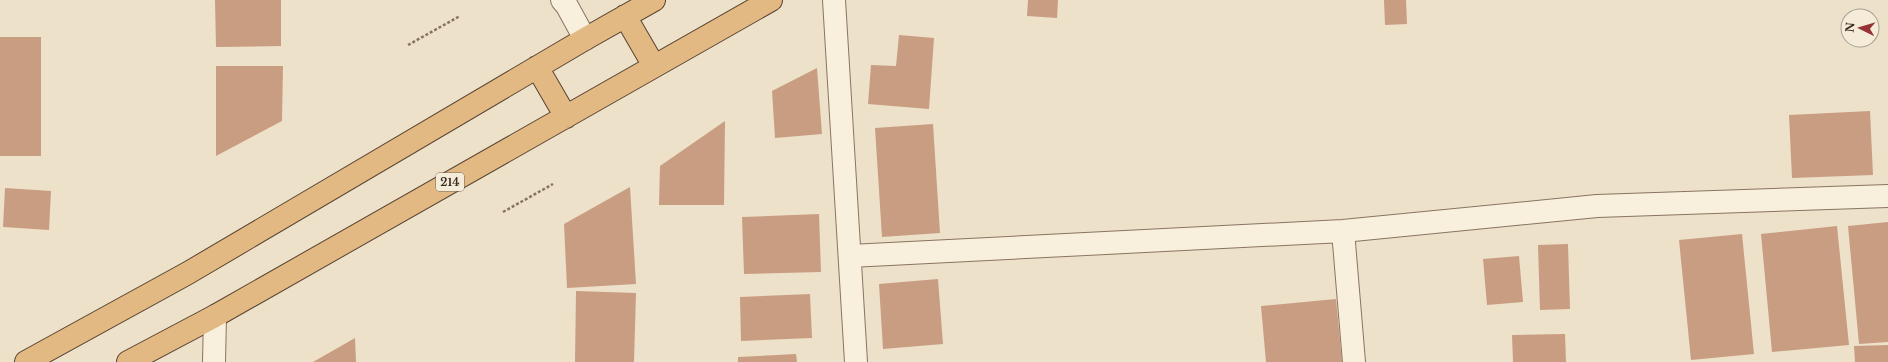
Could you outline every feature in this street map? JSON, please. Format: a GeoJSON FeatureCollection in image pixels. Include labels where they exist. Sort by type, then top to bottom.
{"type":"FeatureCollection","features":[{"type":"Feature","properties":{"kind":"highway"},"geometry":{"type":"LineString","coordinates":[[26,362],[188,273],[537,67],[654,0]]}},
{"type":"Feature","properties":{"kind":"highway","name":"214"},"geometry":{"type":"LineString","coordinates":[[128,362],[215,316],[771,0]]}},
{"type":"Feature","properties":{"kind":"highway"},"geometry":{"type":"LineString","coordinates":[[625,16],[654,66]]}},
{"type":"Feature","properties":{"kind":"highway"},"geometry":{"type":"LineString","coordinates":[[537,67],[566,117]]}},
{"type":"Feature","properties":{"kind":"street"},"geometry":{"type":"LineString","coordinates":[[562,0],[567,6],[585,39]]}},
{"type":"Feature","properties":{"kind":"street"},"geometry":{"type":"LineString","coordinates":[[834,0],[856,362]]}},
{"type":"Feature","properties":{"kind":"street"},"geometry":{"type":"LineString","coordinates":[[850,256],[1343,231],[1597,206],[1888,196]]}},
{"type":"Feature","properties":{"kind":"street"},"geometry":{"type":"LineString","coordinates":[[1343,231],[1354,362]]}},
{"type":"Feature","properties":{"kind":"street"},"geometry":{"type":"LineString","coordinates":[[214,362],[215,316]]}},
{"type":"Feature","properties":{"kind":"path"},"geometry":{"type":"LineString","coordinates":[[408,45],[460,16]]}},
{"type":"Feature","properties":{"kind":"path"},"geometry":{"type":"LineString","coordinates":[[502,212],[552,184]]}},
{"type":"Feature","properties":{"kind":"building"},"geometry":{"type":"Polygon","coordinates":[[[215,0],[281,0],[281,46],[216,47],[215,0]]]}},
{"type":"Feature","properties":{"kind":"building"},"geometry":{"type":"Polygon","coordinates":[[[1028,0],[1058,0],[1057,18],[1027,16],[1028,0]]]}},
{"type":"Feature","properties":{"kind":"building"},"geometry":{"type":"Polygon","coordinates":[[[1384,0],[1406,0],[1407,24],[1385,25],[1384,0]]]}},
{"type":"Feature","properties":{"kind":"building"},"geometry":{"type":"Polygon","coordinates":[[[899,35],[934,38],[929,109],[868,104],[871,65],[896,66],[899,35]]]}},
{"type":"Feature","properties":{"kind":"building"},"geometry":{"type":"Polygon","coordinates":[[[0,37],[41,37],[41,156],[0,156],[0,37]]]}},
{"type":"Feature","properties":{"kind":"building"},"geometry":{"type":"Polygon","coordinates":[[[216,66],[283,66],[282,121],[216,156],[216,66]]]}},
{"type":"Feature","properties":{"kind":"building"},"geometry":{"type":"Polygon","coordinates":[[[817,68],[822,134],[775,138],[772,91],[817,68]]]}},
{"type":"Feature","properties":{"kind":"building"},"geometry":{"type":"Polygon","coordinates":[[[1870,111],[1873,175],[1792,178],[1789,115],[1870,111]]]}},
{"type":"Feature","properties":{"kind":"building"},"geometry":{"type":"Polygon","coordinates":[[[725,121],[724,205],[659,205],[660,166],[725,121]]]}},
{"type":"Feature","properties":{"kind":"building"},"geometry":{"type":"Polygon","coordinates":[[[933,124],[940,233],[882,237],[875,128],[933,124]]]}},
{"type":"Feature","properties":{"kind":"building"},"geometry":{"type":"Polygon","coordinates":[[[630,187],[636,284],[567,288],[564,224],[630,187]]]}},
{"type":"Feature","properties":{"kind":"building"},"geometry":{"type":"Polygon","coordinates":[[[5,188],[51,191],[49,230],[3,227],[5,188]]]}},
{"type":"Feature","properties":{"kind":"building"},"geometry":{"type":"Polygon","coordinates":[[[819,214],[821,272],[744,274],[742,217],[819,214]]]}},
{"type":"Feature","properties":{"kind":"building"},"geometry":{"type":"Polygon","coordinates":[[[1888,222],[1888,342],[1859,344],[1848,226],[1888,222]]]}},
{"type":"Feature","properties":{"kind":"building"},"geometry":{"type":"Polygon","coordinates":[[[1837,226],[1849,345],[1772,352],[1761,234],[1837,226]]]}},
{"type":"Feature","properties":{"kind":"building"},"geometry":{"type":"Polygon","coordinates":[[[1742,234],[1754,354],[1691,360],[1679,240],[1742,234]]]}},
{"type":"Feature","properties":{"kind":"building"},"geometry":{"type":"Polygon","coordinates":[[[1568,244],[1570,309],[1540,310],[1538,245],[1568,244]]]}},
{"type":"Feature","properties":{"kind":"building"},"geometry":{"type":"Polygon","coordinates":[[[1519,256],[1523,302],[1487,305],[1483,259],[1519,256]]]}},
{"type":"Feature","properties":{"kind":"building"},"geometry":{"type":"Polygon","coordinates":[[[938,279],[943,344],[883,349],[879,284],[938,279]]]}},
{"type":"Feature","properties":{"kind":"building"},"geometry":{"type":"Polygon","coordinates":[[[576,291],[636,293],[634,362],[575,362],[576,291]]]}},
{"type":"Feature","properties":{"kind":"building"},"geometry":{"type":"Polygon","coordinates":[[[810,294],[812,338],[741,341],[740,297],[810,294]]]}},
{"type":"Feature","properties":{"kind":"building"},"geometry":{"type":"Polygon","coordinates":[[[1336,299],[1342,362],[1266,362],[1261,306],[1336,299]]]}},
{"type":"Feature","properties":{"kind":"building"},"geometry":{"type":"Polygon","coordinates":[[[1565,334],[1566,362],[1513,362],[1512,335],[1565,334]]]}},
{"type":"Feature","properties":{"kind":"building"},"geometry":{"type":"Polygon","coordinates":[[[355,338],[356,362],[313,362],[355,338]]]}},
{"type":"Feature","properties":{"kind":"building"},"geometry":{"type":"Polygon","coordinates":[[[1888,345],[1888,362],[1855,362],[1854,346],[1888,345]]]}},
{"type":"Feature","properties":{"kind":"building"},"geometry":{"type":"Polygon","coordinates":[[[796,354],[797,362],[738,362],[738,357],[796,354]]]}}]}
